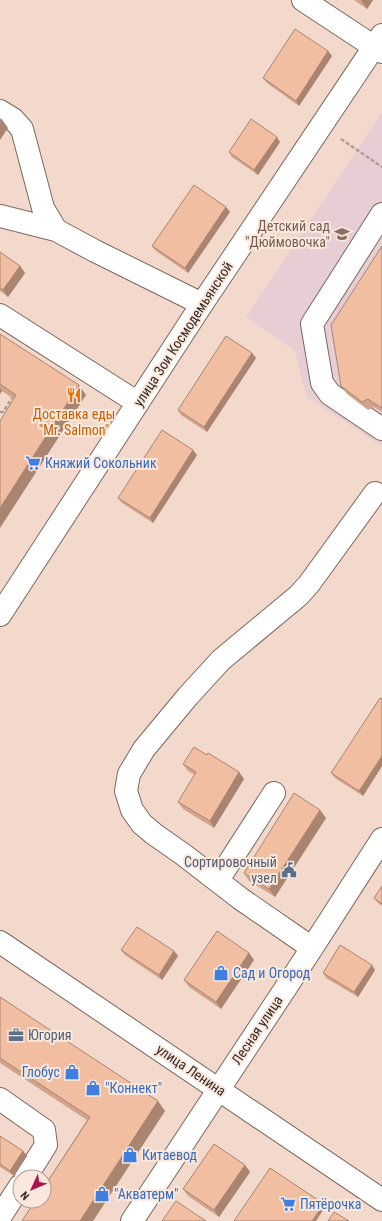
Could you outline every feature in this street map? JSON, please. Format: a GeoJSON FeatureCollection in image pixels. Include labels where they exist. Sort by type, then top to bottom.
{"type":"FeatureCollection","features":[{"type":"Feature","properties":{"kind":"street"},"geometry":{"type":"LineString","coordinates":[[307,1],[379,44]]}},
{"type":"Feature","properties":{"kind":"street","name":"улица Зои Космодемьянской"},"geometry":{"type":"LineString","coordinates":[[0,615],[202,304],[379,44]]}},
{"type":"Feature","properties":{"kind":"street"},"geometry":{"type":"LineString","coordinates":[[0,111],[13,120],[22,129],[44,208],[56,230]]}},
{"type":"Feature","properties":{"kind":"street"},"geometry":{"type":"LineString","coordinates":[[382,214],[312,324],[322,383],[330,394],[382,429]]}},
{"type":"Feature","properties":{"kind":"street"},"geometry":{"type":"LineString","coordinates":[[0,216],[56,230],[202,304]]}},
{"type":"Feature","properties":{"kind":"street"},"geometry":{"type":"LineString","coordinates":[[0,315],[138,403]]}},
{"type":"Feature","properties":{"kind":"street"},"geometry":{"type":"LineString","coordinates":[[312,948],[241,899],[218,880],[142,824],[132,810],[126,791],[129,774],[144,749],[188,696],[221,660],[298,596],[309,584],[375,493]]}},
{"type":"Feature","properties":{"kind":"street"},"geometry":{"type":"LineString","coordinates":[[218,880],[274,794]]}},
{"type":"Feature","properties":{"kind":"street","name":"Лесная улица"},"geometry":{"type":"LineString","coordinates":[[132,1221],[382,839]]}},
{"type":"Feature","properties":{"kind":"street","name":"улица Ленина"},"geometry":{"type":"LineString","coordinates":[[0,942],[382,1200]]}},
{"type":"Feature","properties":{"kind":"street"},"geometry":{"type":"LineString","coordinates":[[3,1108],[44,1130],[46,1145],[31,1169]]}},
{"type":"Feature","properties":{"kind":"street"},"geometry":{"type":"LineString","coordinates":[[0,1217],[12,1198]]}},
{"type":"Feature","properties":{"kind":"path"},"geometry":{"type":"LineString","coordinates":[[341,139],[382,167]]}},
{"type":"Feature","properties":{"kind":"path"},"geometry":{"type":"LineString","coordinates":[[0,412],[3,412],[12,398]]}},
{"type":"Feature","properties":{"kind":"shaded area","name":"Детский сад \"Дюймовочка\""},"geometry":{"type":"Polygon","coordinates":[[[382,112],[382,446],[306,396],[295,351],[246,317],[382,112]]]}},
{"type":"Feature","properties":{"kind":"building"},"geometry":{"type":"Polygon","coordinates":[[[295,29],[328,51],[296,101],[263,78],[295,29]]]}},
{"type":"Feature","properties":{"kind":"building"},"geometry":{"type":"Polygon","coordinates":[[[251,119],[277,137],[254,170],[229,152],[251,119]]]}},
{"type":"Feature","properties":{"kind":"building"},"geometry":{"type":"Polygon","coordinates":[[[194,185],[226,207],[185,268],[152,246],[194,185]]]}},
{"type":"Feature","properties":{"kind":"building"},"geometry":{"type":"Polygon","coordinates":[[[382,246],[382,408],[368,399],[362,402],[341,386],[331,325],[382,246]]]}},
{"type":"Feature","properties":{"kind":"building"},"geometry":{"type":"Polygon","coordinates":[[[0,252],[20,266],[3,290],[0,288],[0,252]]]}},
{"type":"Feature","properties":{"kind":"building"},"geometry":{"type":"Polygon","coordinates":[[[0,334],[79,385],[0,508],[0,421],[16,395],[0,384],[0,334]]]}},
{"type":"Feature","properties":{"kind":"building"},"geometry":{"type":"Polygon","coordinates":[[[226,336],[252,353],[204,427],[178,410],[226,336]]]}},
{"type":"Feature","properties":{"kind":"building"},"geometry":{"type":"Polygon","coordinates":[[[162,430],[193,450],[150,518],[118,498],[162,430]]]}},
{"type":"Feature","properties":{"kind":"building"},"geometry":{"type":"Polygon","coordinates":[[[380,698],[382,699],[382,756],[359,791],[331,773],[380,698]]]}},
{"type":"Feature","properties":{"kind":"building"},"geometry":{"type":"Polygon","coordinates":[[[194,747],[207,755],[208,753],[239,772],[210,821],[178,802],[196,772],[183,764],[194,747]]]}},
{"type":"Feature","properties":{"kind":"building"},"geometry":{"type":"Polygon","coordinates":[[[294,793],[320,810],[269,889],[244,873],[294,793]]]}},
{"type":"Feature","properties":{"kind":"building"},"geometry":{"type":"Polygon","coordinates":[[[382,886],[382,904],[374,898],[382,886]]]}},
{"type":"Feature","properties":{"kind":"building"},"geometry":{"type":"Polygon","coordinates":[[[137,927],[174,951],[159,975],[121,950],[137,927]]]}},
{"type":"Feature","properties":{"kind":"building","name":"Сад и Огород"},"geometry":{"type":"Polygon","coordinates":[[[217,931],[249,953],[216,1002],[184,980],[217,931]]]}},
{"type":"Feature","properties":{"kind":"building"},"geometry":{"type":"Polygon","coordinates":[[[340,945],[372,965],[354,992],[323,973],[340,945]]]}},
{"type":"Feature","properties":{"kind":"building"},"geometry":{"type":"Polygon","coordinates":[[[0,997],[158,1101],[80,1221],[22,1221],[30,1209],[52,1209],[52,1175],[90,1117],[0,1058],[0,997]]]}},
{"type":"Feature","properties":{"kind":"building"},"geometry":{"type":"Polygon","coordinates":[[[0,1136],[23,1151],[10,1171],[0,1164],[0,1136]]]}},
{"type":"Feature","properties":{"kind":"building"},"geometry":{"type":"Polygon","coordinates":[[[214,1144],[245,1165],[214,1210],[183,1189],[214,1144]]]}},
{"type":"Feature","properties":{"kind":"building"},"geometry":{"type":"Polygon","coordinates":[[[270,1168],[324,1204],[312,1221],[234,1221],[270,1168]]]}},
{"type":"Feature","properties":{"kind":"building"},"geometry":{"type":"Polygon","coordinates":[[[176,1201],[206,1221],[162,1221],[176,1201]]]}},
{"type":"Feature","properties":{"kind":"building"},"geometry":{"type":"Polygon","coordinates":[[[334,1212],[349,1221],[328,1221],[334,1212]]]}},
{"type":"Feature","properties":{"kind":"place","name":"Детский сад \"Дюймовочка\""},"geometry":{"type":"Point","coordinates":[342,234]}},
{"type":"Feature","properties":{"kind":"place","name":"Доставка еды \"Mr. Salmon\""},"geometry":{"type":"Point","coordinates":[74,395]}},
{"type":"Feature","properties":{"kind":"place","name":"Княжий Сокольник"},"geometry":{"type":"Point","coordinates":[33,463]}},
{"type":"Feature","properties":{"kind":"place","name":"Сортировочный узел"},"geometry":{"type":"Point","coordinates":[289,870]}},
{"type":"Feature","properties":{"kind":"place","name":"Сад и Огород"},"geometry":{"type":"Point","coordinates":[221,973]}},
{"type":"Feature","properties":{"kind":"place","name":"Югория"},"geometry":{"type":"Point","coordinates":[16,1035]}},
{"type":"Feature","properties":{"kind":"place","name":"Глобус"},"geometry":{"type":"Point","coordinates":[72,1072]}},
{"type":"Feature","properties":{"kind":"place","name":"\"Коннект\""},"geometry":{"type":"Point","coordinates":[93,1088]}},
{"type":"Feature","properties":{"kind":"place","name":"Китаевод"},"geometry":{"type":"Point","coordinates":[130,1155]}},
{"type":"Feature","properties":{"kind":"place","name":"\"Акватерм\""},"geometry":{"type":"Point","coordinates":[102,1194]}},
{"type":"Feature","properties":{"kind":"place","name":"Пятёрочка"},"geometry":{"type":"Point","coordinates":[288,1204]}}]}
